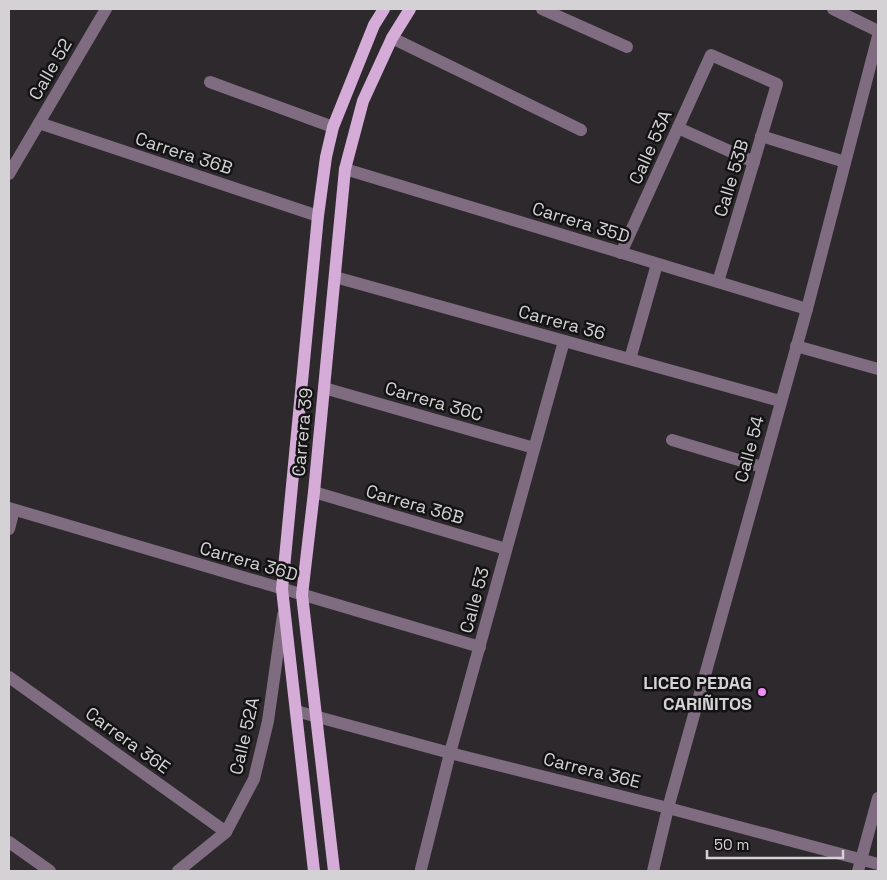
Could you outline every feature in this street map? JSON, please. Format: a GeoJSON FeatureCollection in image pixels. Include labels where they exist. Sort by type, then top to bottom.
{"type":"FeatureCollection","features":[{"type":"Feature","properties":{"kind":"main road","name":"Carrera 39"},"geometry":{"type":"LineString","coordinates":[[314,871],[282,589],[318,216],[326,157],[333,127],[374,25],[384,9]]}},
{"type":"Feature","properties":{"kind":"main road","name":"Carrera 39"},"geometry":{"type":"LineString","coordinates":[[334,871],[302,595],[314,492],[345,169],[363,101],[392,38],[410,9]]}},
{"type":"Feature","properties":{"kind":"street","name":"Calle 52"},"geometry":{"type":"LineString","coordinates":[[9,174],[106,9]]}},
{"type":"Feature","properties":{"kind":"street"},"geometry":{"type":"LineString","coordinates":[[542,9],[627,47]]}},
{"type":"Feature","properties":{"kind":"street"},"geometry":{"type":"LineString","coordinates":[[833,9],[878,31]]}},
{"type":"Feature","properties":{"kind":"street","name":"Calle 54"},"geometry":{"type":"LineString","coordinates":[[653,871],[668,808],[807,309],[878,36]]}},
{"type":"Feature","properties":{"kind":"street"},"geometry":{"type":"LineString","coordinates":[[392,38],[581,130]]}},
{"type":"Feature","properties":{"kind":"street","name":"Calle 53A"},"geometry":{"type":"LineString","coordinates":[[621,252],[711,55],[777,84]]}},
{"type":"Feature","properties":{"kind":"street"},"geometry":{"type":"LineString","coordinates":[[210,82],[333,127]]}},
{"type":"Feature","properties":{"kind":"street","name":"Calle 53B"},"geometry":{"type":"LineString","coordinates":[[718,282],[777,84]]}},
{"type":"Feature","properties":{"kind":"street","name":"Carrera 36B"},"geometry":{"type":"LineString","coordinates":[[39,123],[318,216]]}},
{"type":"Feature","properties":{"kind":"street"},"geometry":{"type":"LineString","coordinates":[[678,128],[754,162]]}},
{"type":"Feature","properties":{"kind":"street"},"geometry":{"type":"LineString","coordinates":[[761,136],[845,162]]}},
{"type":"Feature","properties":{"kind":"street","name":"Carrera 35D"},"geometry":{"type":"LineString","coordinates":[[345,169],[807,309]]}},
{"type":"Feature","properties":{"kind":"street"},"geometry":{"type":"LineString","coordinates":[[630,359],[657,264]]}},
{"type":"Feature","properties":{"kind":"street","name":"Carrera 36"},"geometry":{"type":"LineString","coordinates":[[334,278],[780,401]]}},
{"type":"Feature","properties":{"kind":"street","name":"Calle 53"},"geometry":{"type":"LineString","coordinates":[[422,868],[450,753],[564,341]]}},
{"type":"Feature","properties":{"kind":"street"},"geometry":{"type":"LineString","coordinates":[[796,346],[878,369]]}},
{"type":"Feature","properties":{"kind":"street","name":"Carrera 36C"},"geometry":{"type":"LineString","coordinates":[[324,388],[534,448]]}},
{"type":"Feature","properties":{"kind":"street"},"geometry":{"type":"LineString","coordinates":[[672,440],[762,467]]}},
{"type":"Feature","properties":{"kind":"street","name":"Carrera 36B"},"geometry":{"type":"LineString","coordinates":[[314,492],[506,549]]}},
{"type":"Feature","properties":{"kind":"street"},"geometry":{"type":"LineString","coordinates":[[9,529],[12,509]]}},
{"type":"Feature","properties":{"kind":"street","name":"Carrera 36D"},"geometry":{"type":"LineString","coordinates":[[12,509],[480,647]]}},
{"type":"Feature","properties":{"kind":"street","name":"Calle 52A"},"geometry":{"type":"LineString","coordinates":[[178,871],[226,832],[254,779],[268,721],[284,610]]}},
{"type":"Feature","properties":{"kind":"street","name":"Carrera 36E"},"geometry":{"type":"LineString","coordinates":[[9,677],[226,832]]}},
{"type":"Feature","properties":{"kind":"street","name":"Carrera 36E"},"geometry":{"type":"LineString","coordinates":[[296,711],[450,753],[862,858],[878,864]]}},
{"type":"Feature","properties":{"kind":"street"},"geometry":{"type":"LineString","coordinates":[[858,871],[878,798]]}},
{"type":"Feature","properties":{"kind":"street"},"geometry":{"type":"LineString","coordinates":[[9,842],[50,871]]}},
{"type":"Feature","properties":{"kind":"place","name":"LICEO PEDAG CARIÑITOS"},"geometry":{"type":"Point","coordinates":[762,692]}}]}
